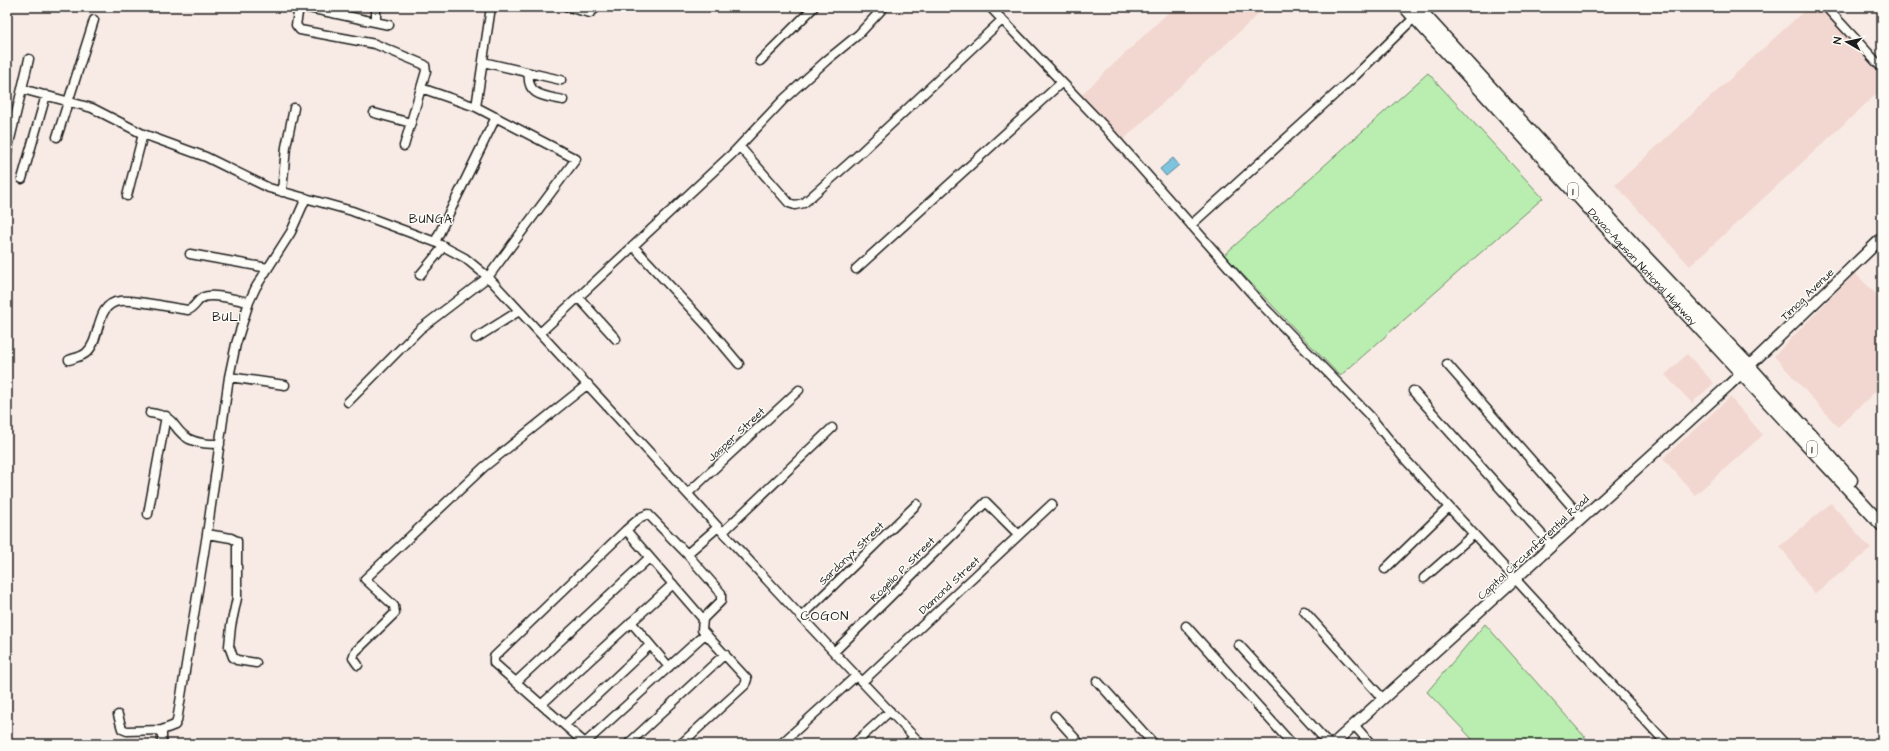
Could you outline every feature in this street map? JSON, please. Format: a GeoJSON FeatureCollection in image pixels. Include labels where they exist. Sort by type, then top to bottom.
{"type":"FeatureCollection","features":[{"type":"Feature","properties":{"kind":"highway","name":"Davao-Agusan National Highway"},"geometry":{"type":"LineString","coordinates":[[1405,7],[1416,12],[1653,272],[1746,369],[1840,473],[1882,525]]}},
{"type":"Feature","properties":{"kind":"highway","name":"Davao-Agusan National Highway"},"geometry":{"type":"LineString","coordinates":[[1840,473],[1882,513]]}},
{"type":"Feature","properties":{"kind":"main road","name":"Timog Avenue"},"geometry":{"type":"LineString","coordinates":[[1746,369],[1882,238]]}},
{"type":"Feature","properties":{"kind":"main road","name":"Capitol Circumferential Road"},"geometry":{"type":"LineString","coordinates":[[1333,744],[1517,579],[1746,369]]}},
{"type":"Feature","properties":{"kind":"street"},"geometry":{"type":"LineString","coordinates":[[299,7],[296,25],[300,30],[375,44],[423,62],[426,71],[404,146]]}},
{"type":"Feature","properties":{"kind":"street"},"geometry":{"type":"LineString","coordinates":[[304,7],[389,25]]}},
{"type":"Feature","properties":{"kind":"street"},"geometry":{"type":"LineString","coordinates":[[376,7],[376,22]]}},
{"type":"Feature","properties":{"kind":"street"},"geometry":{"type":"LineString","coordinates":[[476,107],[492,7]]}},
{"type":"Feature","properties":{"kind":"street"},"geometry":{"type":"LineString","coordinates":[[568,7],[590,13],[596,7]]}},
{"type":"Feature","properties":{"kind":"street"},"geometry":{"type":"LineString","coordinates":[[760,61],[814,7]]}},
{"type":"Feature","properties":{"kind":"street"},"geometry":{"type":"LineString","coordinates":[[540,333],[740,147],[764,119],[827,60],[859,34],[884,7]]}},
{"type":"Feature","properties":{"kind":"street"},"geometry":{"type":"LineString","coordinates":[[990,7],[1061,83],[1103,125],[1262,305],[1369,415],[1404,457],[1667,744]]}},
{"type":"Feature","properties":{"kind":"street"},"geometry":{"type":"LineString","coordinates":[[1826,7],[1882,68]]}},
{"type":"Feature","properties":{"kind":"street"},"geometry":{"type":"LineString","coordinates":[[1191,225],[1355,76],[1416,12]]}},
{"type":"Feature","properties":{"kind":"street"},"geometry":{"type":"LineString","coordinates":[[57,137],[94,20]]}},
{"type":"Feature","properties":{"kind":"street"},"geometry":{"type":"LineString","coordinates":[[740,147],[789,202],[794,205],[804,203],[857,156],[1002,20]]}},
{"type":"Feature","properties":{"kind":"street"},"geometry":{"type":"LineString","coordinates":[[7,152],[28,59]]}},
{"type":"Feature","properties":{"kind":"street"},"geometry":{"type":"LineString","coordinates":[[483,62],[561,80]]}},
{"type":"Feature","properties":{"kind":"street"},"geometry":{"type":"LineString","coordinates":[[529,73],[528,85],[532,90],[543,96],[563,100]]}},
{"type":"Feature","properties":{"kind":"street"},"geometry":{"type":"LineString","coordinates":[[856,269],[1061,83]]}},
{"type":"Feature","properties":{"kind":"street"},"geometry":{"type":"LineString","coordinates":[[348,402],[420,329],[488,277],[576,159],[476,107],[421,88]]}},
{"type":"Feature","properties":{"kind":"street"},"geometry":{"type":"LineString","coordinates":[[22,89],[69,101],[104,113],[143,134],[206,157],[269,188],[352,211],[435,242],[465,258],[488,277],[801,617],[921,744]]}},
{"type":"Feature","properties":{"kind":"street"},"geometry":{"type":"LineString","coordinates":[[22,179],[46,95]]}},
{"type":"Feature","properties":{"kind":"street"},"geometry":{"type":"LineString","coordinates":[[282,192],[286,146],[294,108]]}},
{"type":"Feature","properties":{"kind":"street"},"geometry":{"type":"LineString","coordinates":[[374,113],[411,123]]}},
{"type":"Feature","properties":{"kind":"street"},"geometry":{"type":"LineString","coordinates":[[435,242],[496,117]]}},
{"type":"Feature","properties":{"kind":"street"},"geometry":{"type":"LineString","coordinates":[[127,196],[143,134]]}},
{"type":"Feature","properties":{"kind":"street"},"geometry":{"type":"LineString","coordinates":[[118,715],[122,729],[127,732],[162,730],[175,725],[179,715],[207,534],[229,377],[249,302],[256,287],[291,232],[306,198]]}},
{"type":"Feature","properties":{"kind":"street"},"geometry":{"type":"LineString","coordinates":[[420,275],[444,246]]}},
{"type":"Feature","properties":{"kind":"street"},"geometry":{"type":"LineString","coordinates":[[633,246],[707,326],[739,364]]}},
{"type":"Feature","properties":{"kind":"street"},"geometry":{"type":"LineString","coordinates":[[190,254],[268,268]]}},
{"type":"Feature","properties":{"kind":"street"},"geometry":{"type":"LineString","coordinates":[[69,360],[86,353],[90,348],[102,314],[107,307],[114,302],[127,301],[188,310],[194,307],[198,300],[208,295],[249,302]]}},
{"type":"Feature","properties":{"kind":"street"},"geometry":{"type":"LineString","coordinates":[[578,297],[616,339]]}},
{"type":"Feature","properties":{"kind":"street"},"geometry":{"type":"LineString","coordinates":[[476,338],[519,311]]}},
{"type":"Feature","properties":{"kind":"street"},"geometry":{"type":"LineString","coordinates":[[1446,364],[1582,518]]}},
{"type":"Feature","properties":{"kind":"street"},"geometry":{"type":"LineString","coordinates":[[229,377],[285,385]]}},
{"type":"Feature","properties":{"kind":"street"},"geometry":{"type":"LineString","coordinates":[[358,665],[353,658],[355,652],[395,613],[394,606],[365,579],[484,467],[588,384]]}},
{"type":"Feature","properties":{"kind":"street","name":"Jasper Street"},"geometry":{"type":"LineString","coordinates":[[688,493],[799,390]]}},
{"type":"Feature","properties":{"kind":"street"},"geometry":{"type":"LineString","coordinates":[[1413,391],[1552,546]]}},
{"type":"Feature","properties":{"kind":"street"},"geometry":{"type":"LineString","coordinates":[[150,413],[166,416],[188,438],[206,444],[220,444]]}},
{"type":"Feature","properties":{"kind":"street"},"geometry":{"type":"LineString","coordinates":[[148,514],[166,416]]}},
{"type":"Feature","properties":{"kind":"street"},"geometry":{"type":"LineString","coordinates":[[687,554],[720,529],[832,428]]}},
{"type":"Feature","properties":{"kind":"street","name":"Rogelio P. Street"},"geometry":{"type":"LineString","coordinates":[[834,652],[986,502],[1019,535]]}},
{"type":"Feature","properties":{"kind":"street","name":"Sardonyx Street"},"geometry":{"type":"LineString","coordinates":[[801,617],[917,504]]}},
{"type":"Feature","properties":{"kind":"street","name":"Diamond Street"},"geometry":{"type":"LineString","coordinates":[[781,744],[859,679],[1052,504]]}},
{"type":"Feature","properties":{"kind":"street"},"geometry":{"type":"LineString","coordinates":[[1385,569],[1450,507]]}},
{"type":"Feature","properties":{"kind":"street"},"geometry":{"type":"LineString","coordinates":[[681,744],[746,683],[745,677],[705,634],[702,627],[703,619],[721,601],[722,596],[687,554],[650,515],[641,517],[626,530],[495,655],[494,662],[585,743],[705,634]]}},
{"type":"Feature","properties":{"kind":"street"},"geometry":{"type":"LineString","coordinates":[[626,530],[703,619]]}},
{"type":"Feature","properties":{"kind":"street"},"geometry":{"type":"LineString","coordinates":[[207,534],[231,538],[237,541],[237,598],[231,626],[229,646],[233,657],[237,660],[256,663]]}},
{"type":"Feature","properties":{"kind":"street"},"geometry":{"type":"LineString","coordinates":[[1424,578],[1474,534]]}},
{"type":"Feature","properties":{"kind":"street"},"geometry":{"type":"LineString","coordinates":[[516,682],[649,558]]}},
{"type":"Feature","properties":{"kind":"street"},"geometry":{"type":"LineString","coordinates":[[542,704],[673,584]]}},
{"type":"Feature","properties":{"kind":"street"},"geometry":{"type":"LineString","coordinates":[[1304,611],[1383,699]]}},
{"type":"Feature","properties":{"kind":"street"},"geometry":{"type":"LineString","coordinates":[[630,622],[649,646],[669,667]]}},
{"type":"Feature","properties":{"kind":"street"},"geometry":{"type":"LineString","coordinates":[[1186,626],[1292,744]]}},
{"type":"Feature","properties":{"kind":"street"},"geometry":{"type":"LineString","coordinates":[[1239,645],[1329,744]]}},
{"type":"Feature","properties":{"kind":"street"},"geometry":{"type":"LineString","coordinates":[[565,725],[649,646]]}},
{"type":"Feature","properties":{"kind":"street"},"geometry":{"type":"LineString","coordinates":[[628,744],[725,654]]}},
{"type":"Feature","properties":{"kind":"street"},"geometry":{"type":"LineString","coordinates":[[1097,681],[1154,744]]}},
{"type":"Feature","properties":{"kind":"street"},"geometry":{"type":"LineString","coordinates":[[854,744],[890,711]]}},
{"type":"Feature","properties":{"kind":"street"},"geometry":{"type":"LineString","coordinates":[[1055,716],[1080,744]]}},
{"type":"Feature","properties":{"kind":"street"},"geometry":{"type":"LineString","coordinates":[[1354,725],[1371,744]]}},
{"type":"Feature","properties":{"kind":"street"},"geometry":{"type":"LineString","coordinates":[[162,730],[162,744]]}},
{"type":"Feature","properties":{"kind":"street"},"geometry":{"type":"LineString","coordinates":[[907,744],[914,737]]}},
{"type":"Feature","properties":{"kind":"shaded area"},"geometry":{"type":"Polygon","coordinates":[[[1174,7],[1266,7],[1122,141],[1080,96],[1174,7]]]}},
{"type":"Feature","properties":{"kind":"shaded area"},"geometry":{"type":"Polygon","coordinates":[[[1808,7],[1821,7],[1882,74],[1882,89],[1690,266],[1615,185],[1808,7]]]}},
{"type":"Feature","properties":{"kind":"shaded area"},"geometry":{"type":"Polygon","coordinates":[[[1855,273],[1882,300],[1882,385],[1838,427],[1774,356],[1855,273]]]}},
{"type":"Feature","properties":{"kind":"shaded area"},"geometry":{"type":"Polygon","coordinates":[[[1687,354],[1714,383],[1692,403],[1665,375],[1687,354]]]}},
{"type":"Feature","properties":{"kind":"shaded area"},"geometry":{"type":"Polygon","coordinates":[[[1730,397],[1763,435],[1695,495],[1663,458],[1730,397]]]}},
{"type":"Feature","properties":{"kind":"shaded area"},"geometry":{"type":"Polygon","coordinates":[[[1831,503],[1871,549],[1814,594],[1780,546],[1831,503]]]}},
{"type":"Feature","properties":{"kind":"green space"},"geometry":{"type":"Polygon","coordinates":[[[1428,73],[1543,198],[1340,376],[1224,255],[1428,73]]]}},
{"type":"Feature","properties":{"kind":"green space"},"geometry":{"type":"Polygon","coordinates":[[[1485,624],[1591,744],[1477,744],[1427,692],[1485,624]]]}},
{"type":"Feature","properties":{"kind":"water"},"geometry":{"type":"Polygon","coordinates":[[[1173,158],[1179,165],[1166,176],[1160,169],[1173,158]]]}},
{"type":"Feature","properties":{"kind":"district","name":"BUNGA"},"geometry":{"type":"Point","coordinates":[431,219]}},
{"type":"Feature","properties":{"kind":"district","name":"BULI"},"geometry":{"type":"Point","coordinates":[227,317]}},
{"type":"Feature","properties":{"kind":"district","name":"COGON"},"geometry":{"type":"Point","coordinates":[825,615]}}]}
